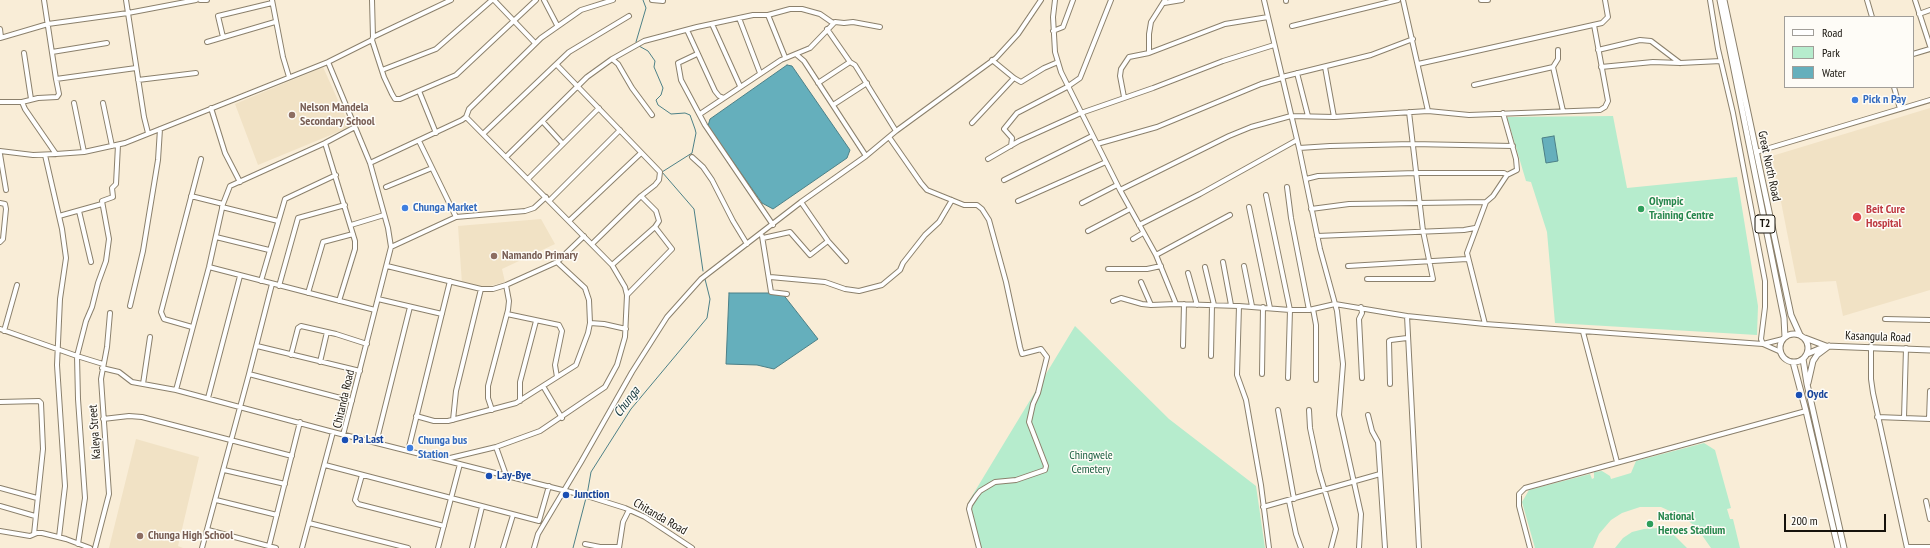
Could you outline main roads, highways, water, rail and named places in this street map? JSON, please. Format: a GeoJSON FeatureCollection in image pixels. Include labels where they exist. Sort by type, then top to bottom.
{"type":"FeatureCollection","features":[{"type":"Feature","properties":{"kind":"main road","name":"Great North Road"},"geometry":{"type":"LineString","coordinates":[[1720,0],[1784,318],[1784,338]]}},
{"type":"Feature","properties":{"kind":"main road","name":"Great North Road"},"geometry":{"type":"LineString","coordinates":[[1724,0],[1791,315],[1802,336]]}},
{"type":"Feature","properties":{"kind":"main road"},"geometry":{"type":"LineString","coordinates":[[1784,338],[1792,334],[1802,336]]}},
{"type":"Feature","properties":{"kind":"main road","name":"T2"},"geometry":{"type":"LineString","coordinates":[[1802,336],[1809,346],[1807,354]]}},
{"type":"Feature","properties":{"kind":"main road","name":"Kasangula Road"},"geometry":{"type":"LineString","coordinates":[[1802,336],[1828,346]]}},
{"type":"Feature","properties":{"kind":"main road","name":"T2"},"geometry":{"type":"LineString","coordinates":[[1784,338],[1780,344],[1781,352],[1785,359],[1793,362]]}},
{"type":"Feature","properties":{"kind":"main road"},"geometry":{"type":"LineString","coordinates":[[1807,384],[1813,361],[1828,346]]}},
{"type":"Feature","properties":{"kind":"main road","name":"Kasangula Road"},"geometry":{"type":"LineString","coordinates":[[1807,354],[1828,346],[1871,346],[1930,350]]}},
{"type":"Feature","properties":{"kind":"main road"},"geometry":{"type":"LineString","coordinates":[[1807,354],[1803,359],[1793,362],[1838,548]]}},
{"type":"Feature","properties":{"kind":"main road"},"geometry":{"type":"LineString","coordinates":[[1803,359],[1807,384],[1844,548]]}},
{"type":"Feature","properties":{"kind":"water"},"geometry":{"type":"Polygon","coordinates":[[[787,65],[792,66],[850,150],[847,158],[773,209],[762,203],[708,126],[710,119],[787,65]]]}},
{"type":"Feature","properties":{"kind":"water"},"geometry":{"type":"Polygon","coordinates":[[[1554,136],[1558,161],[1546,163],[1542,138],[1554,136]]]}},
{"type":"Feature","properties":{"kind":"water"},"geometry":{"type":"Polygon","coordinates":[[[729,293],[782,293],[818,339],[774,369],[757,365],[726,364],[729,293]]]}},
{"type":"Feature","properties":{"kind":"waterway","name":"Chunga"},"geometry":{"type":"LineString","coordinates":[[636,42],[646,8],[643,0]]}},
{"type":"Feature","properties":{"kind":"waterway","name":"Chunga"},"geometry":{"type":"LineString","coordinates":[[639,46],[648,51],[655,61],[654,67],[663,88],[661,95],[656,100],[658,105],[671,114],[685,113],[690,115],[695,129],[696,133],[692,153],[662,172],[694,209],[703,271]]}},
{"type":"Feature","properties":{"kind":"waterway","name":"Chunga"},"geometry":{"type":"LineString","coordinates":[[587,495],[591,472],[631,409],[707,318],[710,299],[705,279]]}},
{"type":"Feature","properties":{"kind":"waterway","name":"Chunga"},"geometry":{"type":"LineString","coordinates":[[573,548],[586,498]]}},
{"type":"Feature","properties":{"kind":"place","name":"Pick n Pay"},"geometry":{"type":"Point","coordinates":[1855,100]}},
{"type":"Feature","properties":{"kind":"place","name":"Nelson Mandela Secondary School"},"geometry":{"type":"Point","coordinates":[292,115]}},
{"type":"Feature","properties":{"kind":"place","name":"Chunga Market"},"geometry":{"type":"Point","coordinates":[405,208]}},
{"type":"Feature","properties":{"kind":"place","name":"Olympic Training Centre"},"geometry":{"type":"Point","coordinates":[1641,209]}},
{"type":"Feature","properties":{"kind":"place","name":"Beit Cure Hospital"},"geometry":{"type":"Point","coordinates":[1857,217]}},
{"type":"Feature","properties":{"kind":"place","name":"Namando Primary"},"geometry":{"type":"Point","coordinates":[494,256]}},
{"type":"Feature","properties":{"kind":"place","name":"Oydc"},"geometry":{"type":"Point","coordinates":[1799,395]}},
{"type":"Feature","properties":{"kind":"place","name":"Pa Last"},"geometry":{"type":"Point","coordinates":[345,440]}},
{"type":"Feature","properties":{"kind":"place","name":"Chunga bus Station"},"geometry":{"type":"Point","coordinates":[410,448]}},
{"type":"Feature","properties":{"kind":"place","name":"Lay-Bye"},"geometry":{"type":"Point","coordinates":[489,476]}},
{"type":"Feature","properties":{"kind":"place","name":"Junction"},"geometry":{"type":"Point","coordinates":[566,495]}},
{"type":"Feature","properties":{"kind":"place","name":"National Heroes Stadium"},"geometry":{"type":"Point","coordinates":[1650,524]}},
{"type":"Feature","properties":{"kind":"place","name":"Chunga High School"},"geometry":{"type":"Point","coordinates":[140,536]}},
{"type":"Feature","properties":{"kind":"park label","name":"Chingwele Cemetery"},"geometry":{"type":"Point","coordinates":[1091,463]}}]}
